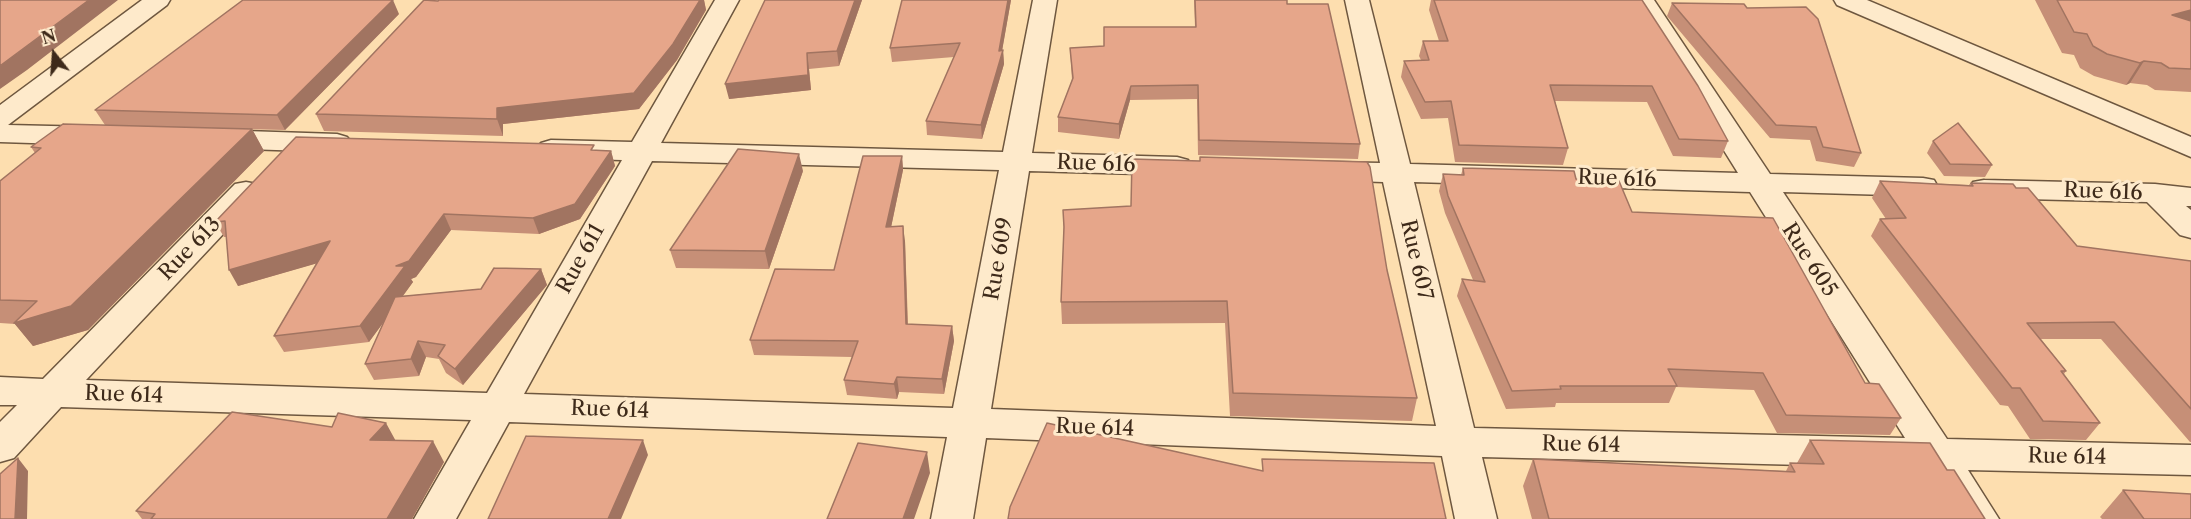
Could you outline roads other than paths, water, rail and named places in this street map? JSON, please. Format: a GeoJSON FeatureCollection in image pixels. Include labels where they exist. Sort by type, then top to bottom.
{"type":"FeatureCollection","features":[{"type":"Feature","properties":{"kind":"street"},"geometry":{"type":"LineString","coordinates":[[0,118],[158,0]]}},
{"type":"Feature","properties":{"kind":"street","name":"Rue 611"},"geometry":{"type":"LineString","coordinates":[[435,519],[727,0]]}},
{"type":"Feature","properties":{"kind":"street","name":"Rue 609"},"geometry":{"type":"LineString","coordinates":[[952,519],[1045,0]]}},
{"type":"Feature","properties":{"kind":"street","name":"Rue 607"},"geometry":{"type":"LineString","coordinates":[[1357,0],[1476,519]]}},
{"type":"Feature","properties":{"kind":"street","name":"Rue 605"},"geometry":{"type":"LineString","coordinates":[[1642,0],[1978,519]]}},
{"type":"Feature","properties":{"kind":"street"},"geometry":{"type":"LineString","coordinates":[[1846,0],[2191,148]]}},
{"type":"Feature","properties":{"kind":"street","name":"Rue 613"},"geometry":{"type":"LineString","coordinates":[[0,447],[317,117]]}},
{"type":"Feature","properties":{"kind":"street"},"geometry":{"type":"LineString","coordinates":[[0,134],[117,137]]}},
{"type":"Feature","properties":{"kind":"street"},"geometry":{"type":"LineString","coordinates":[[188,139],[363,144]]}},
{"type":"Feature","properties":{"kind":"street","name":"Rue 616"},"geometry":{"type":"LineString","coordinates":[[525,148],[1206,167]]}},
{"type":"Feature","properties":{"kind":"street","name":"Rue 616"},"geometry":{"type":"LineString","coordinates":[[1301,170],[2155,193],[2191,197]]}},
{"type":"Feature","properties":{"kind":"street"},"geometry":{"type":"LineString","coordinates":[[2155,193],[2191,228]]}},
{"type":"Feature","properties":{"kind":"street","name":"Rue 614"},"geometry":{"type":"LineString","coordinates":[[0,391],[970,423],[1458,442],[2191,460]]}}]}
